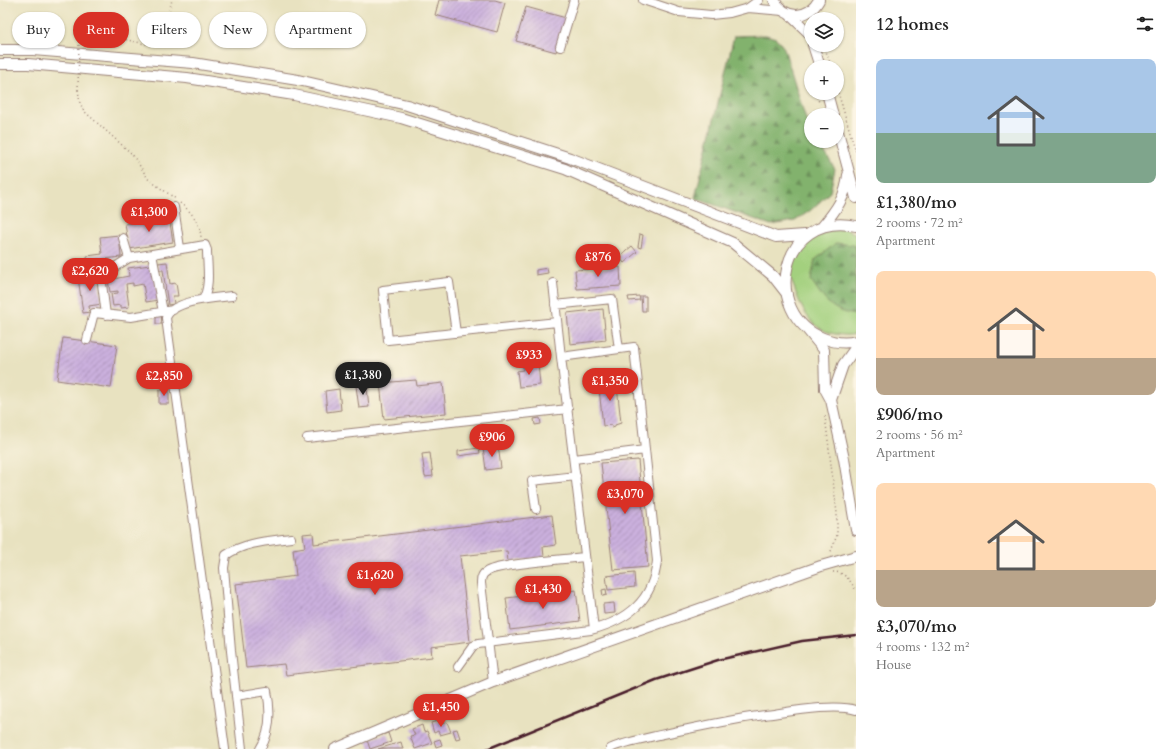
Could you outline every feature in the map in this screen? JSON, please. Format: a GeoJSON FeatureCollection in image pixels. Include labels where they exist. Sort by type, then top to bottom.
{"type":"FeatureCollection","features":[{"type":"Feature","properties":{"kind":"main road"},"geometry":{"type":"LineString","coordinates":[[774,0],[804,29]]}},
{"type":"Feature","properties":{"kind":"main road"},"geometry":{"type":"LineString","coordinates":[[786,13],[804,15],[818,3]]}},
{"type":"Feature","properties":{"kind":"main road"},"geometry":{"type":"LineString","coordinates":[[0,50],[33,50],[193,63],[298,80],[400,103],[570,158],[776,237],[805,235],[822,227],[844,224],[856,226]]}},
{"type":"Feature","properties":{"kind":"main road"},"geometry":{"type":"LineString","coordinates":[[0,64],[28,64],[187,78],[294,95],[400,118],[565,169],[733,243],[773,276],[787,294]]}},
{"type":"Feature","properties":{"kind":"main road"},"geometry":{"type":"LineString","coordinates":[[842,148],[856,198]]}},
{"type":"Feature","properties":{"kind":"main road"},"geometry":{"type":"LineString","coordinates":[[822,227],[839,207],[847,187],[848,169]]}},
{"type":"Feature","properties":{"kind":"main road"},"geometry":{"type":"LineString","coordinates":[[805,235],[794,247],[788,263],[787,294],[792,311],[824,350],[825,389],[831,400],[844,459],[856,530]]}},
{"type":"Feature","properties":{"kind":"main road"},"geometry":{"type":"LineString","coordinates":[[806,328],[817,336],[828,340],[840,342],[856,341]]}},
{"type":"Feature","properties":{"kind":"main road"},"geometry":{"type":"LineString","coordinates":[[831,400],[843,365],[856,347]]}},
{"type":"Feature","properties":{"kind":"main road"},"geometry":{"type":"LineString","coordinates":[[335,749],[493,682],[821,566],[856,556]]}},
{"type":"Feature","properties":{"kind":"street"},"geometry":{"type":"LineString","coordinates":[[560,47],[574,0]]}},
{"type":"Feature","properties":{"kind":"street"},"geometry":{"type":"LineString","coordinates":[[643,0],[680,12],[712,15],[730,13],[748,8],[759,0]]}},
{"type":"Feature","properties":{"kind":"street"},"geometry":{"type":"LineString","coordinates":[[748,8],[786,13]]}},
{"type":"Feature","properties":{"kind":"street"},"geometry":{"type":"LineString","coordinates":[[174,207],[180,248]]}},
{"type":"Feature","properties":{"kind":"street"},"geometry":{"type":"LineString","coordinates":[[123,238],[129,258]]}},
{"type":"Feature","properties":{"kind":"street"},"geometry":{"type":"LineString","coordinates":[[106,315],[102,276],[129,258],[180,248],[205,245],[207,250],[206,294],[203,299]]}},
{"type":"Feature","properties":{"kind":"street"},"geometry":{"type":"LineString","coordinates":[[152,254],[163,312]]}},
{"type":"Feature","properties":{"kind":"street"},"geometry":{"type":"LineString","coordinates":[[456,333],[450,282],[383,290],[388,340],[456,333],[557,322]]}},
{"type":"Feature","properties":{"kind":"street"},"geometry":{"type":"LineString","coordinates":[[553,282],[594,629]]}},
{"type":"Feature","properties":{"kind":"street"},"geometry":{"type":"LineString","coordinates":[[87,340],[94,313],[131,317],[173,310],[193,301],[232,296]]}},
{"type":"Feature","properties":{"kind":"street"},"geometry":{"type":"LineString","coordinates":[[555,305],[612,299],[619,350]]}},
{"type":"Feature","properties":{"kind":"street"},"geometry":{"type":"LineString","coordinates":[[173,310],[168,314],[166,322],[224,749]]}},
{"type":"Feature","properties":{"kind":"street"},"geometry":{"type":"LineString","coordinates":[[458,667],[473,646],[487,642],[594,629],[617,622],[629,614],[642,600],[656,573],[657,561],[634,347],[562,357]]}},
{"type":"Feature","properties":{"kind":"street"},"geometry":{"type":"LineString","coordinates":[[307,438],[568,409]]}},
{"type":"Feature","properties":{"kind":"street"},"geometry":{"type":"LineString","coordinates":[[574,459],[645,450]]}},
{"type":"Feature","properties":{"kind":"street"},"geometry":{"type":"LineString","coordinates":[[536,509],[532,481],[576,476]]}},
{"type":"Feature","properties":{"kind":"street"},"geometry":{"type":"LineString","coordinates":[[242,749],[224,568],[226,555],[236,549],[252,544],[291,538]]}},
{"type":"Feature","properties":{"kind":"street"},"geometry":{"type":"LineString","coordinates":[[493,682],[487,642],[481,583],[482,576],[486,572],[500,567],[585,557]]}},
{"type":"Feature","properties":{"kind":"street"},"geometry":{"type":"LineString","coordinates":[[236,696],[267,692],[270,710],[268,726],[260,749]]}},
{"type":"Feature","properties":{"kind":"street"},"geometry":{"type":"LineString","coordinates":[[610,749],[649,737],[763,715],[854,708]]}},
{"type":"Feature","properties":{"kind":"path"},"geometry":{"type":"LineString","coordinates":[[172,0],[163,35],[157,44],[146,44],[93,32],[86,33],[80,37],[78,90],[80,103],[84,110],[132,154],[149,180],[185,206],[195,218],[200,226],[202,245]]}},
{"type":"Feature","properties":{"kind":"path"},"geometry":{"type":"LineString","coordinates":[[818,100],[822,107]]}},
{"type":"Feature","properties":{"kind":"path"},"geometry":{"type":"LineString","coordinates":[[840,100],[856,152]]}},
{"type":"Feature","properties":{"kind":"path"},"geometry":{"type":"LineString","coordinates":[[821,566],[820,559],[830,556],[837,535],[837,513],[824,413]]}},
{"type":"Feature","properties":{"kind":"path"},"geometry":{"type":"LineString","coordinates":[[830,572],[838,572],[847,577],[856,591]]}},
{"type":"Feature","properties":{"kind":"green space"},"geometry":{"type":"Polygon","coordinates":[[[766,35],[776,38],[784,48],[804,113],[804,148],[822,148],[835,169],[830,192],[811,210],[795,221],[771,225],[695,198],[734,36],[766,35]]]}},
{"type":"Feature","properties":{"kind":"green space"},"geometry":{"type":"Polygon","coordinates":[[[842,227],[856,234],[856,334],[850,335],[835,334],[824,331],[809,319],[799,301],[789,272],[803,246],[808,241],[821,233],[842,227]]]}},
{"type":"Feature","properties":{"kind":"green space"},"geometry":{"type":"Polygon","coordinates":[[[836,243],[853,245],[856,247],[856,315],[834,308],[820,294],[811,280],[815,260],[836,243]]]}},
{"type":"Feature","properties":{"kind":"building"},"geometry":{"type":"Polygon","coordinates":[[[439,0],[495,0],[505,3],[497,32],[435,15],[439,0]]]}},
{"type":"Feature","properties":{"kind":"building"},"geometry":{"type":"Polygon","coordinates":[[[526,7],[566,18],[556,52],[516,41],[526,7]]]}},
{"type":"Feature","properties":{"kind":"building"},"geometry":{"type":"Polygon","coordinates":[[[169,217],[173,242],[129,249],[125,224],[169,217]]]}},
{"type":"Feature","properties":{"kind":"building"},"geometry":{"type":"Polygon","coordinates":[[[640,234],[643,235],[641,248],[638,247],[640,234]]]}},
{"type":"Feature","properties":{"kind":"building"},"geometry":{"type":"Polygon","coordinates":[[[119,235],[121,257],[104,259],[105,267],[88,269],[87,256],[102,254],[100,237],[119,235]]]}},
{"type":"Feature","properties":{"kind":"building"},"geometry":{"type":"Polygon","coordinates":[[[632,246],[637,252],[624,263],[619,257],[632,246]]]}},
{"type":"Feature","properties":{"kind":"building"},"geometry":{"type":"Polygon","coordinates":[[[167,262],[170,284],[176,283],[178,296],[173,296],[174,304],[168,305],[163,270],[159,270],[158,263],[167,262]]]}},
{"type":"Feature","properties":{"kind":"building"},"geometry":{"type":"Polygon","coordinates":[[[150,265],[151,272],[154,271],[159,300],[146,302],[143,284],[133,286],[133,283],[126,284],[129,307],[121,308],[121,305],[113,306],[111,294],[118,293],[118,291],[110,292],[108,280],[129,276],[128,268],[150,265]]]}},
{"type":"Feature","properties":{"kind":"building"},"geometry":{"type":"Polygon","coordinates":[[[620,267],[621,286],[577,289],[575,270],[620,267]]]}},
{"type":"Feature","properties":{"kind":"building"},"geometry":{"type":"Polygon","coordinates":[[[547,268],[548,273],[536,275],[536,270],[547,268]]]}},
{"type":"Feature","properties":{"kind":"building"},"geometry":{"type":"Polygon","coordinates":[[[98,275],[102,304],[89,306],[90,312],[83,313],[78,277],[98,275]]]}},
{"type":"Feature","properties":{"kind":"building"},"geometry":{"type":"Polygon","coordinates":[[[639,296],[640,300],[629,301],[628,297],[639,296]]]}},
{"type":"Feature","properties":{"kind":"building"},"geometry":{"type":"Polygon","coordinates":[[[641,296],[646,296],[646,311],[642,311],[641,296]]]}},
{"type":"Feature","properties":{"kind":"building"},"geometry":{"type":"Polygon","coordinates":[[[603,309],[606,340],[570,344],[567,313],[603,309]]]}},
{"type":"Feature","properties":{"kind":"building"},"geometry":{"type":"Polygon","coordinates":[[[156,316],[162,316],[162,324],[156,324],[156,316]]]}},
{"type":"Feature","properties":{"kind":"building"},"geometry":{"type":"Polygon","coordinates":[[[63,338],[117,345],[111,388],[57,380],[63,338]]]}},
{"type":"Feature","properties":{"kind":"building"},"geometry":{"type":"Polygon","coordinates":[[[538,363],[540,385],[519,387],[517,371],[523,370],[523,365],[538,363]]]}},
{"type":"Feature","properties":{"kind":"building"},"geometry":{"type":"Polygon","coordinates":[[[616,377],[621,423],[612,428],[612,425],[603,426],[598,379],[616,377]]]}},
{"type":"Feature","properties":{"kind":"building"},"geometry":{"type":"Polygon","coordinates":[[[416,380],[417,386],[443,383],[446,413],[384,419],[380,383],[416,380]]]}},
{"type":"Feature","properties":{"kind":"building"},"geometry":{"type":"Polygon","coordinates":[[[370,385],[370,388],[367,388],[369,407],[359,408],[356,386],[370,385]]]}},
{"type":"Feature","properties":{"kind":"building"},"geometry":{"type":"Polygon","coordinates":[[[339,389],[341,410],[327,412],[325,391],[339,389]]]}},
{"type":"Feature","properties":{"kind":"building"},"geometry":{"type":"Polygon","coordinates":[[[159,390],[169,390],[169,404],[159,404],[159,390]]]}},
{"type":"Feature","properties":{"kind":"building"},"geometry":{"type":"Polygon","coordinates":[[[540,418],[541,424],[535,425],[534,419],[540,418]]]}},
{"type":"Feature","properties":{"kind":"building"},"geometry":{"type":"Polygon","coordinates":[[[498,445],[501,468],[486,470],[483,447],[498,445]]]}},
{"type":"Feature","properties":{"kind":"building"},"geometry":{"type":"Polygon","coordinates":[[[479,448],[480,453],[458,456],[458,451],[479,448]]]}},
{"type":"Feature","properties":{"kind":"building"},"geometry":{"type":"Polygon","coordinates":[[[430,453],[433,476],[425,477],[422,454],[430,453]]]}},
{"type":"Feature","properties":{"kind":"building"},"geometry":{"type":"Polygon","coordinates":[[[638,460],[648,567],[613,570],[601,463],[638,460]]]}},
{"type":"Feature","properties":{"kind":"building"},"geometry":{"type":"Polygon","coordinates":[[[552,515],[556,545],[543,547],[544,557],[508,562],[507,551],[460,556],[470,642],[431,647],[432,657],[286,675],[284,664],[246,668],[236,584],[296,576],[293,549],[305,547],[303,534],[313,533],[314,544],[552,515]]]}},
{"type":"Feature","properties":{"kind":"building"},"geometry":{"type":"Polygon","coordinates":[[[634,573],[635,587],[608,590],[606,576],[634,573]]]}},
{"type":"Feature","properties":{"kind":"building"},"geometry":{"type":"Polygon","coordinates":[[[606,589],[607,595],[603,596],[602,590],[606,589]]]}},
{"type":"Feature","properties":{"kind":"building"},"geometry":{"type":"Polygon","coordinates":[[[576,590],[580,621],[510,630],[506,598],[576,590]]]}},
{"type":"Feature","properties":{"kind":"building"},"geometry":{"type":"Polygon","coordinates":[[[614,603],[615,613],[604,614],[603,604],[614,603]]]}},
{"type":"Feature","properties":{"kind":"building"},"geometry":{"type":"Polygon","coordinates":[[[441,720],[442,724],[447,722],[451,732],[440,735],[438,731],[434,733],[431,723],[441,720]]]}},
{"type":"Feature","properties":{"kind":"building"},"geometry":{"type":"Polygon","coordinates":[[[422,725],[424,732],[427,731],[432,743],[415,749],[410,736],[415,735],[412,729],[422,725]]]}},
{"type":"Feature","properties":{"kind":"building"},"geometry":{"type":"Polygon","coordinates":[[[457,729],[460,738],[456,739],[453,730],[457,729]]]}},
{"type":"Feature","properties":{"kind":"building"},"geometry":{"type":"Polygon","coordinates":[[[388,733],[391,742],[370,749],[367,740],[388,733]]]}},
{"type":"Feature","properties":{"kind":"building"},"geometry":{"type":"Polygon","coordinates":[[[440,739],[442,745],[436,747],[434,741],[440,739]]]}},
{"type":"Feature","properties":{"kind":"building"},"geometry":{"type":"Polygon","coordinates":[[[401,742],[403,749],[378,749],[401,742]]]}},
{"type":"Feature","properties":{"kind":"railway"},"geometry":{"type":"LineString","coordinates":[[487,749],[656,680],[718,660],[802,641],[856,635]]}}]}
